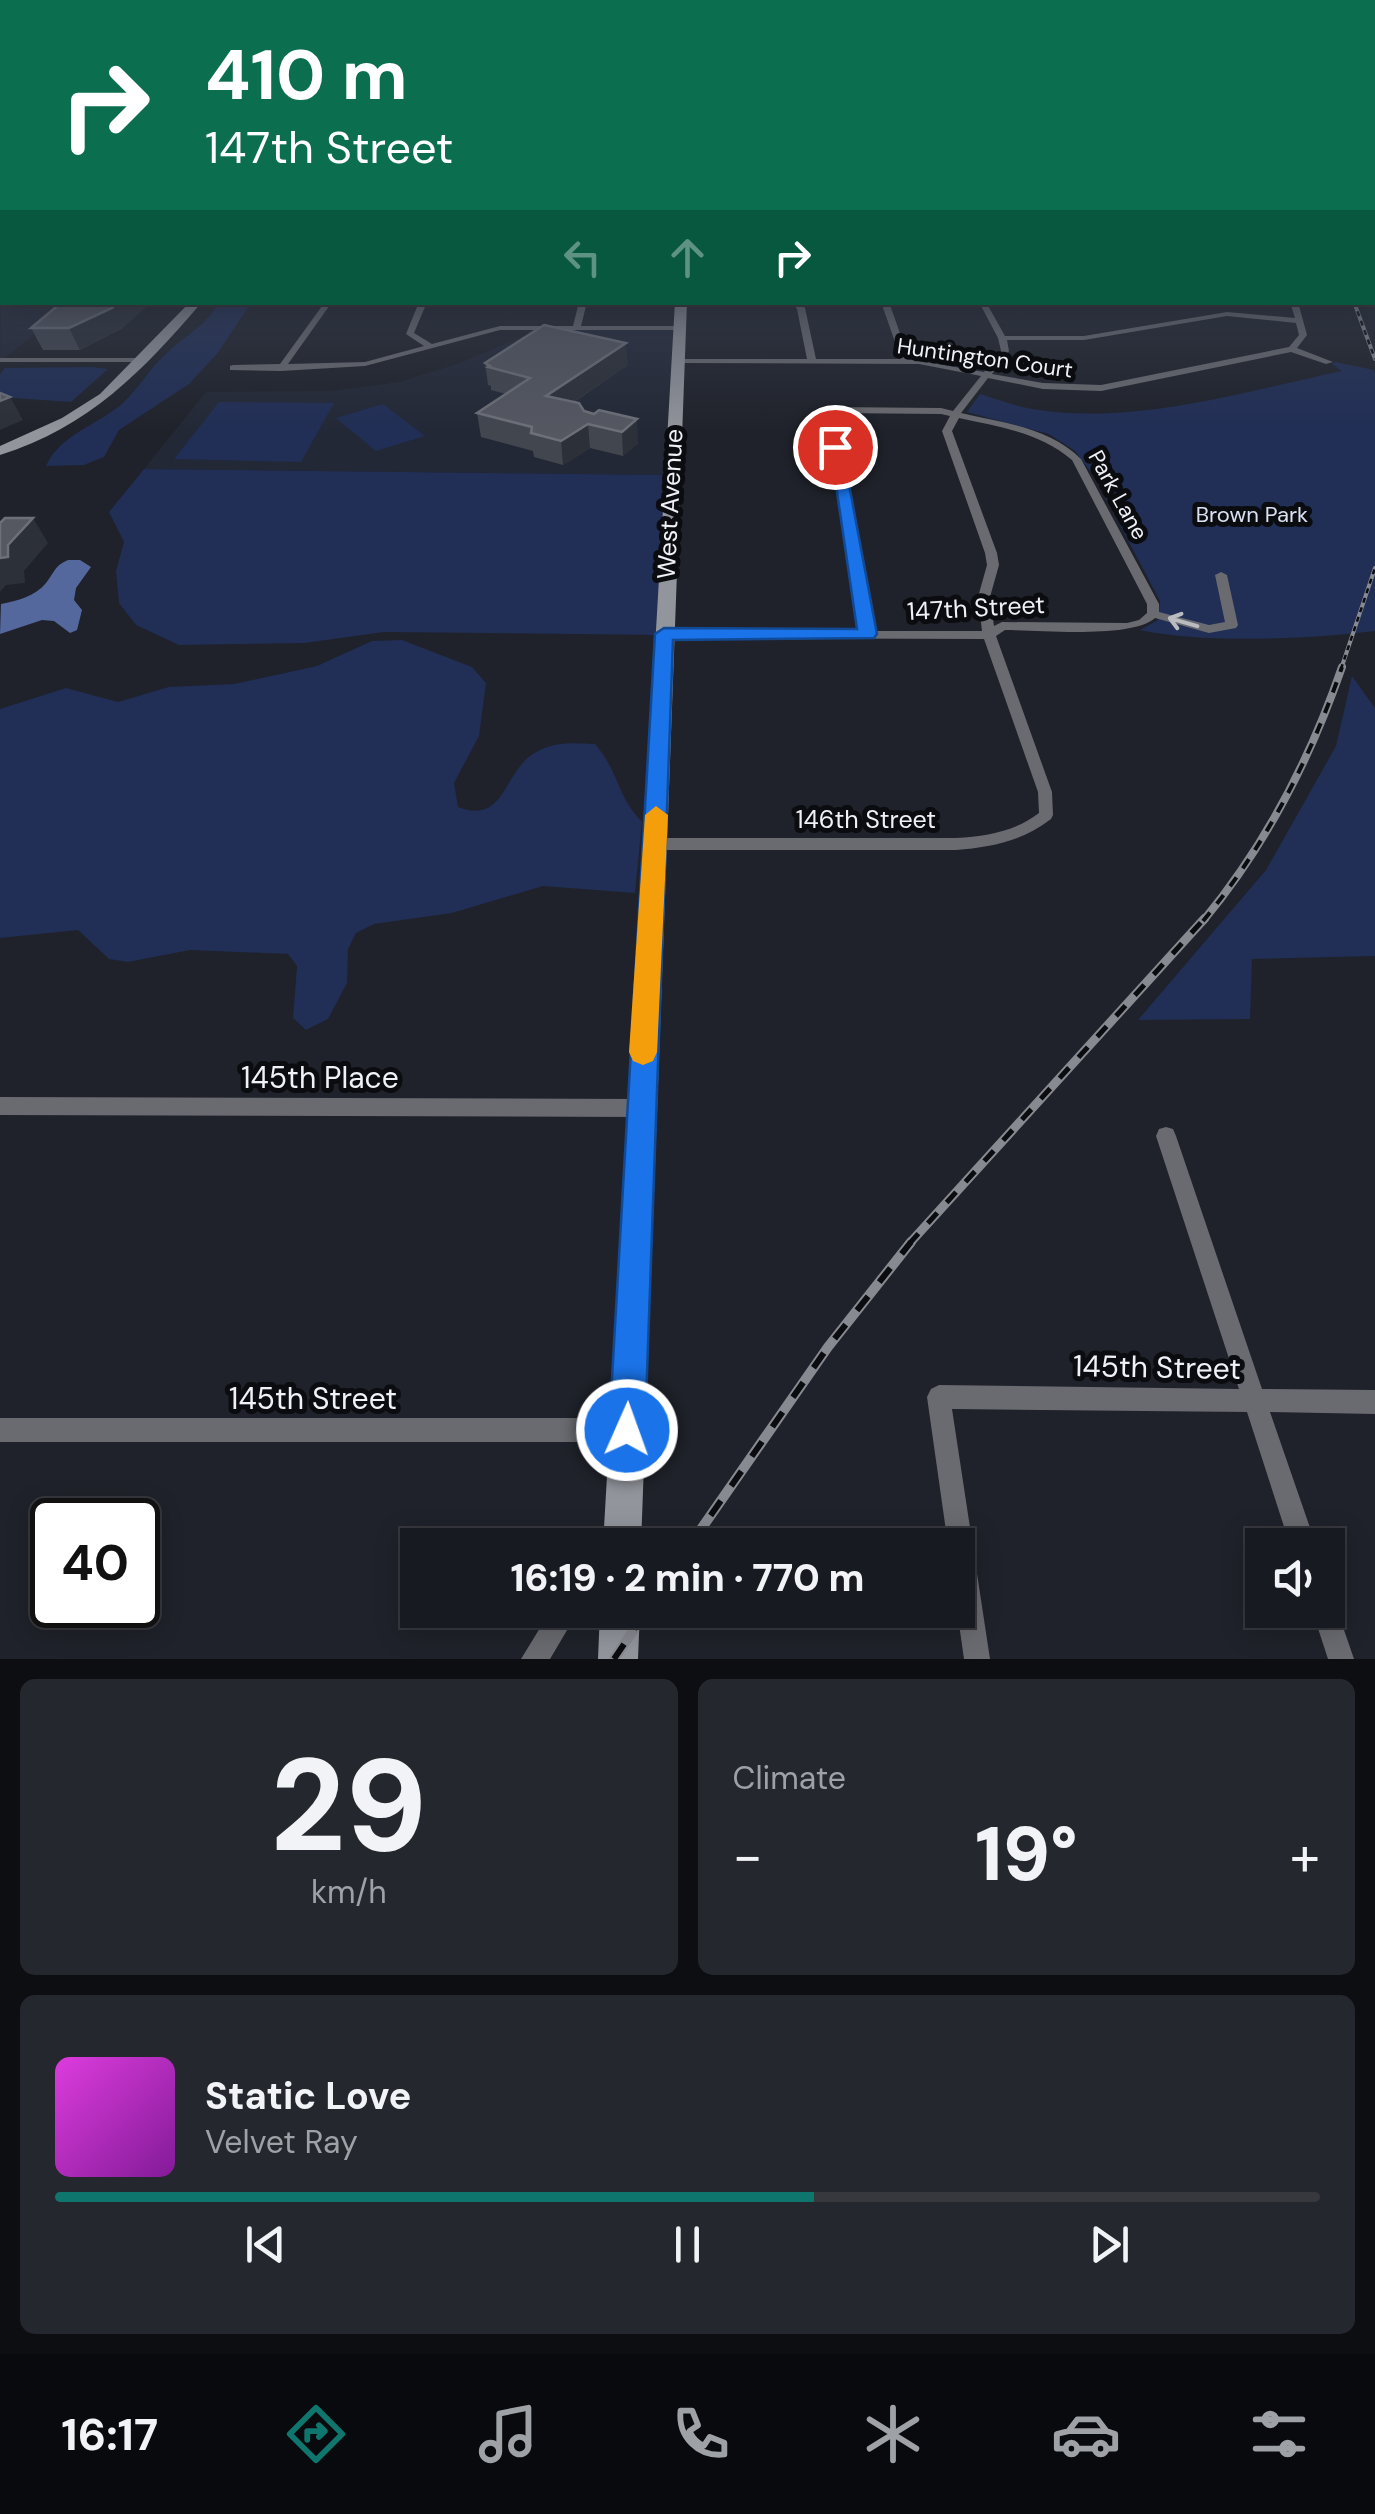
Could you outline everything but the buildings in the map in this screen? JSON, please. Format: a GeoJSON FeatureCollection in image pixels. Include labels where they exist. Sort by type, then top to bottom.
{"type":"FeatureCollection","features":[{"type":"Feature","properties":{"kind":"street"},"geometry":{"type":"LineString","coordinates":[[0,451],[88,409],[194,305]]}},
{"type":"Feature","properties":{"kind":"street"},"geometry":{"type":"LineString","coordinates":[[281,368],[327,305]]}},
{"type":"Feature","properties":{"kind":"street"},"geometry":{"type":"LineString","coordinates":[[422,305],[410,334],[432,347]]}},
{"type":"Feature","properties":{"kind":"street"},"geometry":{"type":"LineString","coordinates":[[577,327],[582,305]]}},
{"type":"Feature","properties":{"kind":"street"},"geometry":{"type":"LineString","coordinates":[[799,305],[812,362]]}},
{"type":"Feature","properties":{"kind":"street"},"geometry":{"type":"LineString","coordinates":[[886,305],[906,362]]}},
{"type":"Feature","properties":{"kind":"street"},"geometry":{"type":"LineString","coordinates":[[984,305],[1005,351],[956,414],[948,431],[993,566],[984,597],[990,634]]}},
{"type":"Feature","properties":{"kind":"street"},"geometry":{"type":"LineString","coordinates":[[1292,349],[1301,342],[1295,305]]}},
{"type":"Feature","properties":{"kind":"street"},"geometry":{"type":"LineString","coordinates":[[1002,338],[1084,338],[1227,314],[1300,321]]}},
{"type":"Feature","properties":{"kind":"street"},"geometry":{"type":"LineString","coordinates":[[233,368],[365,364],[481,331],[577,327],[680,315]]}},
{"type":"Feature","properties":{"kind":"street","name":"West Avenue"},"geometry":{"type":"LineString","coordinates":[[623,1528],[680,315]]}},
{"type":"Feature","properties":{"kind":"street"},"geometry":{"type":"LineString","coordinates":[[1292,349],[1329,362]]}},
{"type":"Feature","properties":{"kind":"street","name":"Huntington Court"},"geometry":{"type":"LineString","coordinates":[[678,360],[906,362],[1043,386],[1101,388],[1292,349]]}},
{"type":"Feature","properties":{"kind":"street"},"geometry":{"type":"LineString","coordinates":[[0,360],[140,360]]}},
{"type":"Feature","properties":{"kind":"street","name":"Park Lane"},"geometry":{"type":"LineString","coordinates":[[868,634],[829,410],[956,414],[1034,432],[1071,453],[1132,562],[1153,604],[1153,614]]}},
{"type":"Feature","properties":{"kind":"street"},"geometry":{"type":"LineString","coordinates":[[1153,614],[1209,630],[1232,625],[1221,575]]}},
{"type":"Feature","properties":{"kind":"street","name":"147th Street"},"geometry":{"type":"LineString","coordinates":[[664,634],[990,634],[1002,626],[1127,627],[1142,624],[1153,614]]}},
{"type":"Feature","properties":{"kind":"street","name":"146th Street"},"geometry":{"type":"LineString","coordinates":[[655,844],[937,844],[998,840],[1029,830],[1046,815],[1045,792],[990,634]]}},
{"type":"Feature","properties":{"kind":"street","name":"145th Place"},"geometry":{"type":"LineString","coordinates":[[0,1106],[640,1108]]}},
{"type":"Feature","properties":{"kind":"street"},"geometry":{"type":"LineString","coordinates":[[1166,1136],[1297,1528]]}},
{"type":"Feature","properties":{"kind":"street","name":"145th Street"},"geometry":{"type":"LineString","coordinates":[[976,1659],[939,1396],[1375,1402]]}},
{"type":"Feature","properties":{"kind":"street","name":"145th Street"},"geometry":{"type":"LineString","coordinates":[[0,1430],[627,1430]]}},
{"type":"Feature","properties":{"kind":"street"},"geometry":{"type":"LineString","coordinates":[[534,1659],[554,1628]]}},
{"type":"Feature","properties":{"kind":"street"},"geometry":{"type":"LineString","coordinates":[[618,1659],[619,1628]]}},
{"type":"Feature","properties":{"kind":"street"},"geometry":{"type":"LineString","coordinates":[[1331,1628],[1341,1659]]}},
{"type":"Feature","properties":{"kind":"shaded area"},"geometry":{"type":"Polygon","coordinates":[[[1,305],[71,305],[4,359],[0,359],[1,305]]]}},
{"type":"Feature","properties":{"kind":"shaded area"},"geometry":{"type":"Polygon","coordinates":[[[548,326],[677,327],[666,475],[144,469],[206,392],[330,391],[399,382],[457,364],[548,326]]]}},
{"type":"Feature","properties":{"kind":"shaded area"},"geometry":{"type":"Polygon","coordinates":[[[68,560],[80,560],[91,567],[76,588],[74,600],[82,610],[77,630],[70,633],[54,621],[42,620],[0,634],[1,604],[37,591],[68,560]]]}},
{"type":"Feature","properties":{"kind":"green space"},"geometry":{"type":"Polygon","coordinates":[[[217,305],[250,305],[217,354],[189,384],[119,430],[104,457],[84,465],[46,466],[60,446],[123,403],[163,357],[217,305]]]}},
{"type":"Feature","properties":{"kind":"green space","name":"Brown Park"},"geometry":{"type":"Polygon","coordinates":[[[1332,364],[1374,370],[1375,374],[1375,631],[1257,639],[1140,630],[1158,620],[1160,601],[1094,476],[1075,451],[1049,434],[967,412],[980,394],[1025,408],[1070,413],[1148,410],[1342,371],[1332,364]]]}},
{"type":"Feature","properties":{"kind":"green space"},"geometry":{"type":"Polygon","coordinates":[[[5,368],[108,369],[71,402],[0,397],[0,374],[5,368]]]}},
{"type":"Feature","properties":{"kind":"green space"},"geometry":{"type":"Polygon","coordinates":[[[219,402],[334,403],[301,462],[174,459],[219,402]]]}},
{"type":"Feature","properties":{"kind":"green space"},"geometry":{"type":"Polygon","coordinates":[[[383,404],[425,436],[376,451],[336,418],[383,404]]]}},
{"type":"Feature","properties":{"kind":"green space"},"geometry":{"type":"Polygon","coordinates":[[[144,469],[666,475],[659,635],[384,632],[305,643],[179,645],[136,625],[119,603],[116,571],[124,542],[109,512],[144,469]]]}},
{"type":"Feature","properties":{"kind":"green space"},"geometry":{"type":"Polygon","coordinates":[[[402,640],[472,667],[486,683],[479,736],[454,783],[458,807],[473,811],[494,803],[523,762],[541,750],[563,744],[595,744],[642,822],[635,893],[543,886],[452,913],[374,924],[356,933],[348,949],[347,983],[328,1019],[306,1030],[293,1018],[297,966],[288,954],[190,950],[128,962],[109,959],[78,930],[0,938],[0,709],[66,688],[118,702],[169,687],[234,684],[317,666],[372,641],[402,640]]]}},
{"type":"Feature","properties":{"kind":"green space"},"geometry":{"type":"Polygon","coordinates":[[[1352,676],[1375,708],[1375,956],[1252,959],[1250,1019],[1138,1020],[1266,870],[1336,746],[1352,676]]]}},
{"type":"Feature","properties":{"kind":"railway"},"geometry":{"type":"LineString","coordinates":[[1355,305],[1375,359]]}},
{"type":"Feature","properties":{"kind":"railway"},"geometry":{"type":"LineString","coordinates":[[1341,669],[1375,568]]}},
{"type":"Feature","properties":{"kind":"railway"},"geometry":{"type":"LineString","coordinates":[[1203,921],[1247,862],[1284,800],[1316,735],[1342,667]]}},
{"type":"Feature","properties":{"kind":"railway"},"geometry":{"type":"LineString","coordinates":[[909,1244],[1205,918]]}},
{"type":"Feature","properties":{"kind":"railway"},"geometry":{"type":"LineString","coordinates":[[702,1528],[828,1347],[911,1242]]}},
{"type":"Feature","properties":{"kind":"railway"},"geometry":{"type":"LineString","coordinates":[[614,1659],[635,1628]]}},
{"type":"Feature","properties":{"kind":"slow traffic"},"geometry":{"type":"LineString","coordinates":[[643,1052],[656,815]]}},
{"type":"Feature","properties":{"kind":"route"},"geometry":{"type":"LineString","coordinates":[[627,1430],[664,634],[868,634],[835,447]]}}]}
